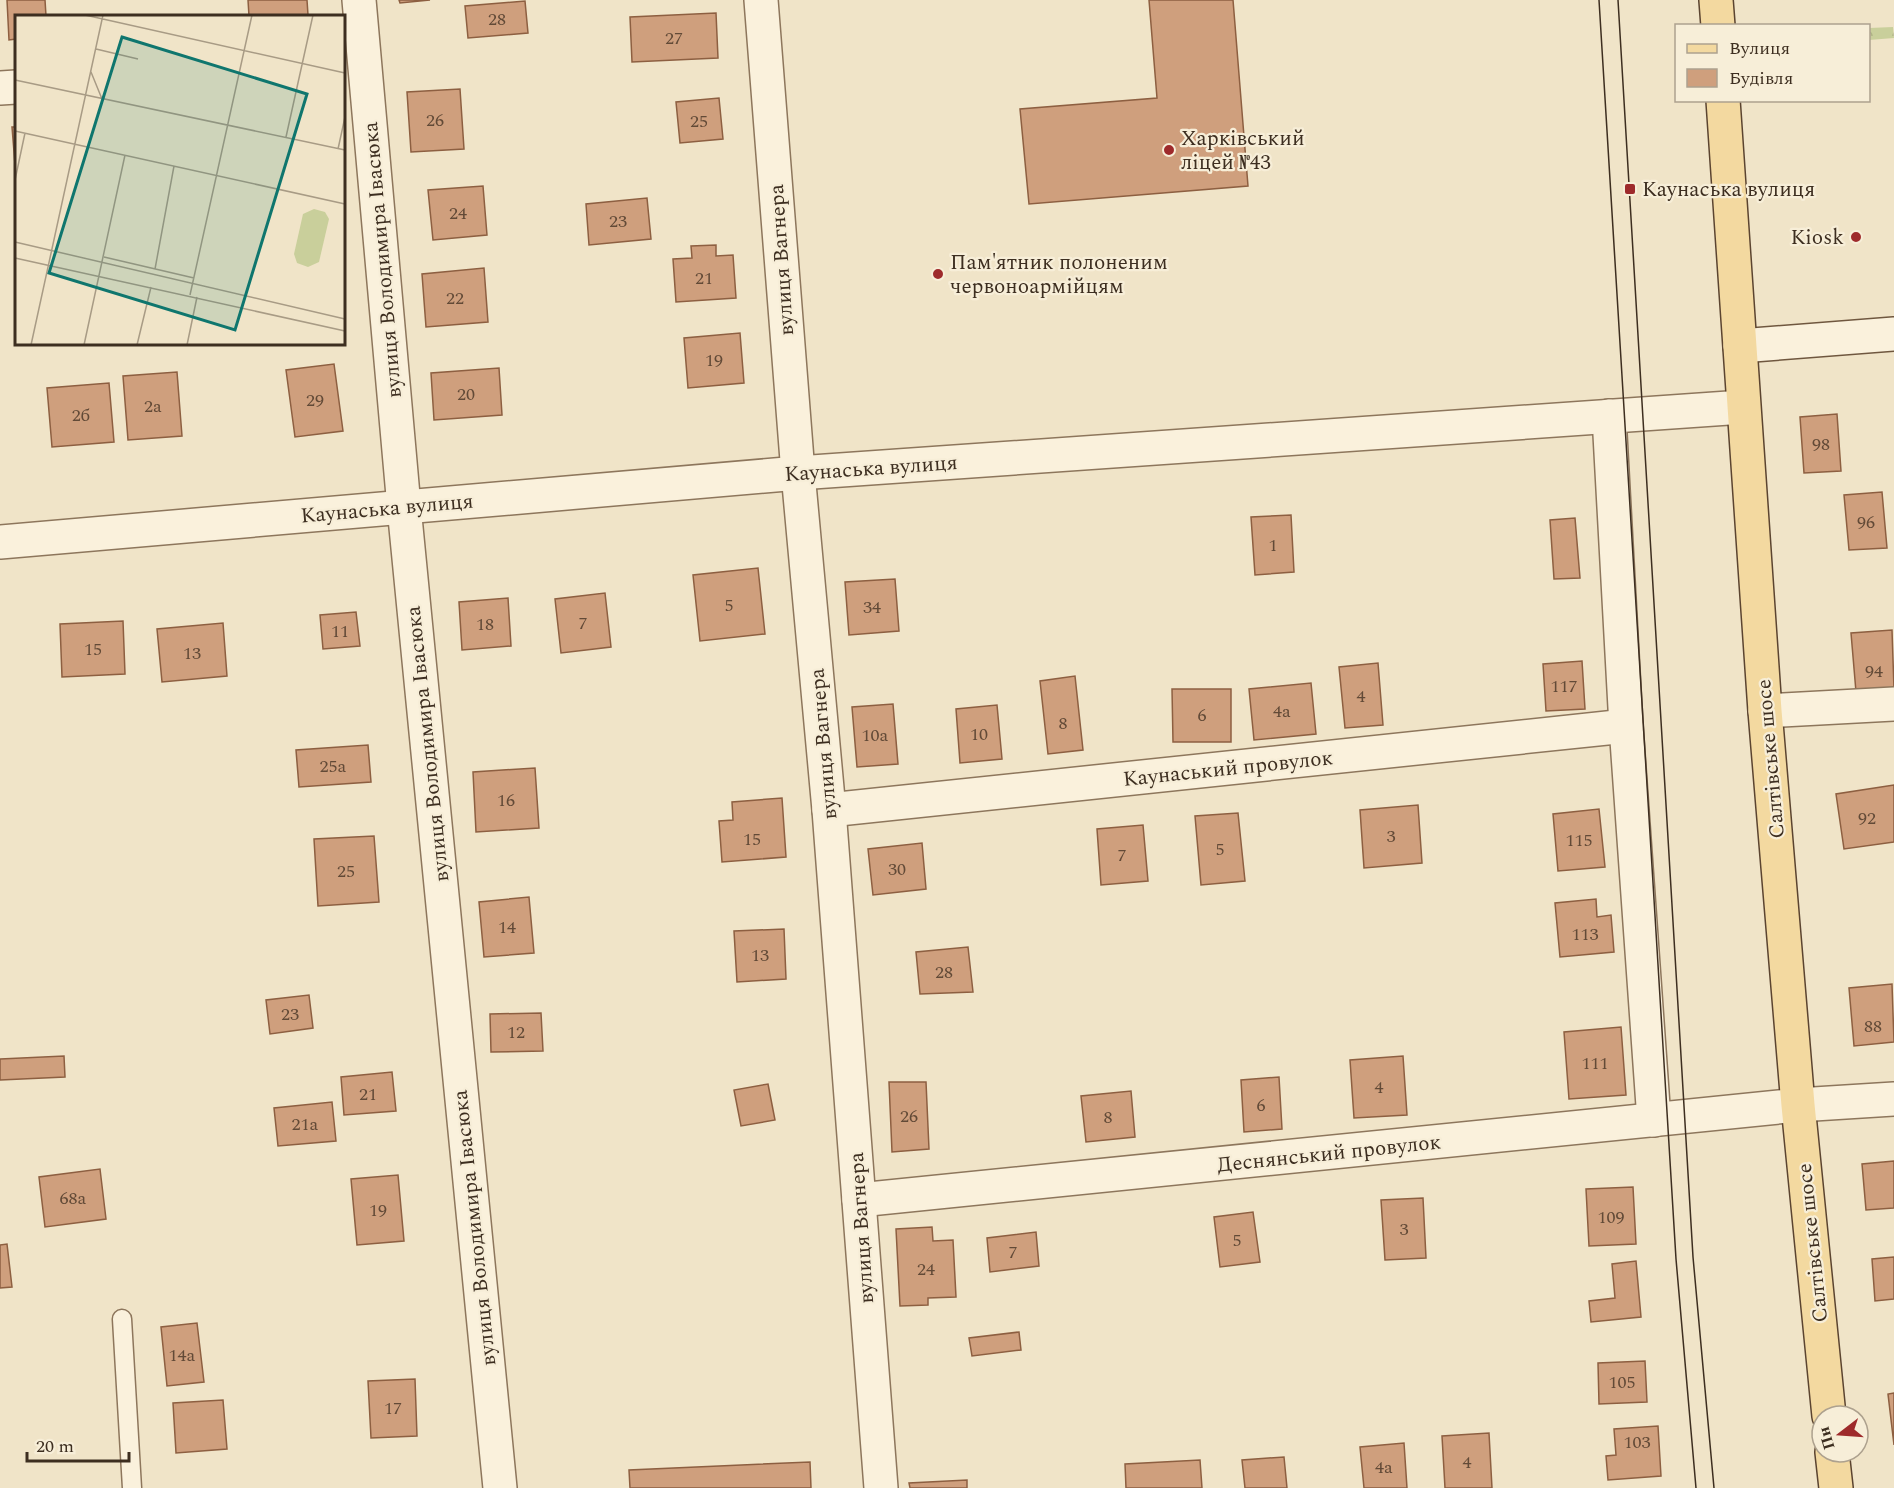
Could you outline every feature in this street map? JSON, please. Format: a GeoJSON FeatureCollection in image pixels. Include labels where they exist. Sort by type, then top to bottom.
{"type":"FeatureCollection","features":[{"type":"Feature","properties":{"kind":"main road"},"geometry":{"type":"LineString","coordinates":[[1716,0],[1718,24]]}},
{"type":"Feature","properties":{"kind":"main road","name":"Салтівське шосе"},"geometry":{"type":"LineString","coordinates":[[1723,102],[1765,711],[1798,1105],[1828,1404]]}},
{"type":"Feature","properties":{"kind":"main road"},"geometry":{"type":"LineString","coordinates":[[1833,1464],[1836,1488]]}},
{"type":"Feature","properties":{"kind":"street","name":"вулиця Володимира Івасюка"},"geometry":{"type":"LineString","coordinates":[[359,0],[354,60],[404,507],[500,1488]]}},
{"type":"Feature","properties":{"kind":"street","name":"вулиця Вагнера"},"geometry":{"type":"LineString","coordinates":[[761,0],[798,473],[829,810],[881,1488]]}},
{"type":"Feature","properties":{"kind":"street"},"geometry":{"type":"LineString","coordinates":[[0,88],[15,87]]}},
{"type":"Feature","properties":{"kind":"street"},"geometry":{"type":"LineString","coordinates":[[1740,346],[1894,334]]}},
{"type":"Feature","properties":{"kind":"street","name":"Каунаська вулиця"},"geometry":{"type":"LineString","coordinates":[[0,542],[798,473],[1743,407]]}},
{"type":"Feature","properties":{"kind":"street"},"geometry":{"type":"LineString","coordinates":[[1609,416],[1626,726],[1654,1120]]}},
{"type":"Feature","properties":{"kind":"street"},"geometry":{"type":"LineString","coordinates":[[1765,711],[1894,704]]}},
{"type":"Feature","properties":{"kind":"street","name":"Каунаський провулок"},"geometry":{"type":"LineString","coordinates":[[829,810],[1626,726]]}},
{"type":"Feature","properties":{"kind":"street","name":"Деснянський провулок"},"geometry":{"type":"LineString","coordinates":[[859,1200],[1798,1105],[1894,1099]]}},
{"type":"Feature","properties":{"kind":"lane"},"geometry":{"type":"LineString","coordinates":[[122,1319],[132,1488]]}},
{"type":"Feature","properties":{"kind":"green space"},"geometry":{"type":"Polygon","coordinates":[[[1893,27],[1894,38],[1870,40],[1870,28],[1893,27]]]}},
{"type":"Feature","properties":{"kind":"building"},"geometry":{"type":"Polygon","coordinates":[[[7,0],[45,0],[46,15],[15,15],[15,39],[9,40],[7,0]]]}},
{"type":"Feature","properties":{"kind":"building"},"geometry":{"type":"Polygon","coordinates":[[[248,0],[307,0],[308,15],[249,15],[248,0]]]}},
{"type":"Feature","properties":{"kind":"building"},"geometry":{"type":"Polygon","coordinates":[[[399,0],[430,0],[400,3],[399,0]]]}},
{"type":"Feature","properties":{"kind":"building"},"geometry":{"type":"Polygon","coordinates":[[[1149,0],[1233,0],[1248,186],[1029,204],[1020,109],[1157,98],[1149,0]]]}},
{"type":"Feature","properties":{"kind":"building"},"geometry":{"type":"Polygon","coordinates":[[[525,1],[528,33],[468,38],[465,6],[525,1]]]}},
{"type":"Feature","properties":{"kind":"building"},"geometry":{"type":"Polygon","coordinates":[[[716,13],[718,58],[632,62],[630,17],[716,13]]]}},
{"type":"Feature","properties":{"kind":"building"},"geometry":{"type":"Polygon","coordinates":[[[460,89],[464,149],[411,152],[407,92],[460,89]]]}},
{"type":"Feature","properties":{"kind":"building"},"geometry":{"type":"Polygon","coordinates":[[[719,98],[723,139],[680,143],[676,102],[719,98]]]}},
{"type":"Feature","properties":{"kind":"building"},"geometry":{"type":"Polygon","coordinates":[[[12,127],[15,127],[15,164],[12,127]]]}},
{"type":"Feature","properties":{"kind":"building"},"geometry":{"type":"Polygon","coordinates":[[[483,186],[487,235],[433,240],[428,190],[483,186]]]}},
{"type":"Feature","properties":{"kind":"building"},"geometry":{"type":"Polygon","coordinates":[[[647,198],[651,239],[589,245],[586,204],[647,198]]]}},
{"type":"Feature","properties":{"kind":"building"},"geometry":{"type":"Polygon","coordinates":[[[716,245],[716,256],[733,255],[736,298],[676,302],[673,259],[692,258],[691,246],[716,245]]]}},
{"type":"Feature","properties":{"kind":"building"},"geometry":{"type":"Polygon","coordinates":[[[484,268],[488,322],[426,327],[422,274],[484,268]]]}},
{"type":"Feature","properties":{"kind":"building"},"geometry":{"type":"Polygon","coordinates":[[[740,333],[744,383],[688,388],[684,338],[740,333]]]}},
{"type":"Feature","properties":{"kind":"building"},"geometry":{"type":"Polygon","coordinates":[[[334,364],[343,431],[295,437],[286,370],[334,364]]]}},
{"type":"Feature","properties":{"kind":"building"},"geometry":{"type":"Polygon","coordinates":[[[499,368],[502,415],[434,420],[431,373],[499,368]]]}},
{"type":"Feature","properties":{"kind":"building"},"geometry":{"type":"Polygon","coordinates":[[[177,372],[182,436],[128,440],[123,376],[177,372]]]}},
{"type":"Feature","properties":{"kind":"building"},"geometry":{"type":"Polygon","coordinates":[[[109,383],[114,442],[52,447],[47,388],[109,383]]]}},
{"type":"Feature","properties":{"kind":"building"},"geometry":{"type":"Polygon","coordinates":[[[1837,414],[1841,471],[1804,473],[1800,417],[1837,414]]]}},
{"type":"Feature","properties":{"kind":"building"},"geometry":{"type":"Polygon","coordinates":[[[1882,492],[1887,548],[1849,550],[1844,495],[1882,492]]]}},
{"type":"Feature","properties":{"kind":"building"},"geometry":{"type":"Polygon","coordinates":[[[1291,515],[1294,572],[1255,575],[1251,517],[1291,515]]]}},
{"type":"Feature","properties":{"kind":"building"},"geometry":{"type":"Polygon","coordinates":[[[1575,518],[1580,578],[1554,579],[1550,520],[1575,518]]]}},
{"type":"Feature","properties":{"kind":"building"},"geometry":{"type":"Polygon","coordinates":[[[758,568],[765,634],[700,641],[693,575],[758,568]]]}},
{"type":"Feature","properties":{"kind":"building"},"geometry":{"type":"Polygon","coordinates":[[[895,579],[899,631],[849,635],[845,582],[895,579]]]}},
{"type":"Feature","properties":{"kind":"building"},"geometry":{"type":"Polygon","coordinates":[[[605,593],[611,647],[561,653],[555,599],[605,593]]]}},
{"type":"Feature","properties":{"kind":"building"},"geometry":{"type":"Polygon","coordinates":[[[508,598],[511,646],[462,650],[459,602],[508,598]]]}},
{"type":"Feature","properties":{"kind":"building"},"geometry":{"type":"Polygon","coordinates":[[[356,612],[360,646],[323,649],[320,615],[356,612]]]}},
{"type":"Feature","properties":{"kind":"building"},"geometry":{"type":"Polygon","coordinates":[[[123,621],[125,674],[62,677],[60,624],[123,621]]]}},
{"type":"Feature","properties":{"kind":"building"},"geometry":{"type":"Polygon","coordinates":[[[223,623],[227,676],[162,682],[157,629],[223,623]]]}},
{"type":"Feature","properties":{"kind":"building"},"geometry":{"type":"Polygon","coordinates":[[[1892,630],[1894,689],[1856,692],[1851,633],[1892,630]]]}},
{"type":"Feature","properties":{"kind":"building"},"geometry":{"type":"Polygon","coordinates":[[[1582,661],[1585,709],[1546,711],[1543,664],[1582,661]]]}},
{"type":"Feature","properties":{"kind":"building"},"geometry":{"type":"Polygon","coordinates":[[[1378,663],[1383,725],[1345,728],[1339,667],[1378,663]]]}},
{"type":"Feature","properties":{"kind":"building"},"geometry":{"type":"Polygon","coordinates":[[[1075,676],[1083,750],[1048,754],[1040,681],[1075,676]]]}},
{"type":"Feature","properties":{"kind":"building"},"geometry":{"type":"Polygon","coordinates":[[[1311,683],[1316,734],[1254,740],[1249,689],[1311,683]]]}},
{"type":"Feature","properties":{"kind":"building"},"geometry":{"type":"Polygon","coordinates":[[[1172,689],[1231,689],[1231,742],[1173,742],[1172,689]]]}},
{"type":"Feature","properties":{"kind":"building"},"geometry":{"type":"Polygon","coordinates":[[[893,704],[898,764],[857,767],[852,707],[893,704]]]}},
{"type":"Feature","properties":{"kind":"building"},"geometry":{"type":"Polygon","coordinates":[[[997,705],[1002,759],[960,763],[956,709],[997,705]]]}},
{"type":"Feature","properties":{"kind":"building"},"geometry":{"type":"Polygon","coordinates":[[[368,745],[371,782],[299,787],[296,750],[368,745]]]}},
{"type":"Feature","properties":{"kind":"building"},"geometry":{"type":"Polygon","coordinates":[[[535,768],[539,828],[476,832],[473,772],[535,768]]]}},
{"type":"Feature","properties":{"kind":"building"},"geometry":{"type":"Polygon","coordinates":[[[1894,785],[1894,842],[1844,849],[1836,794],[1894,785]]]}},
{"type":"Feature","properties":{"kind":"building"},"geometry":{"type":"Polygon","coordinates":[[[782,798],[786,857],[722,862],[719,821],[733,820],[732,802],[782,798]]]}},
{"type":"Feature","properties":{"kind":"building"},"geometry":{"type":"Polygon","coordinates":[[[1418,805],[1422,863],[1364,868],[1360,810],[1418,805]]]}},
{"type":"Feature","properties":{"kind":"building"},"geometry":{"type":"Polygon","coordinates":[[[1599,809],[1605,867],[1558,871],[1553,814],[1599,809]]]}},
{"type":"Feature","properties":{"kind":"building"},"geometry":{"type":"Polygon","coordinates":[[[1238,813],[1245,881],[1201,885],[1195,816],[1238,813]]]}},
{"type":"Feature","properties":{"kind":"building"},"geometry":{"type":"Polygon","coordinates":[[[1143,825],[1148,881],[1101,885],[1097,829],[1143,825]]]}},
{"type":"Feature","properties":{"kind":"building"},"geometry":{"type":"Polygon","coordinates":[[[374,836],[379,902],[318,906],[314,839],[374,836]]]}},
{"type":"Feature","properties":{"kind":"building"},"geometry":{"type":"Polygon","coordinates":[[[922,843],[926,889],[873,895],[868,849],[922,843]]]}},
{"type":"Feature","properties":{"kind":"building"},"geometry":{"type":"Polygon","coordinates":[[[529,897],[534,953],[484,957],[479,902],[529,897]]]}},
{"type":"Feature","properties":{"kind":"building"},"geometry":{"type":"Polygon","coordinates":[[[1596,899],[1597,917],[1611,915],[1614,952],[1560,957],[1555,903],[1596,899]]]}},
{"type":"Feature","properties":{"kind":"building"},"geometry":{"type":"Polygon","coordinates":[[[784,929],[786,979],[737,982],[734,931],[784,929]]]}},
{"type":"Feature","properties":{"kind":"building"},"geometry":{"type":"Polygon","coordinates":[[[968,947],[973,992],[920,994],[916,952],[968,947]]]}},
{"type":"Feature","properties":{"kind":"building"},"geometry":{"type":"Polygon","coordinates":[[[1892,984],[1894,1042],[1854,1046],[1849,988],[1892,984]]]}},
{"type":"Feature","properties":{"kind":"building"},"geometry":{"type":"Polygon","coordinates":[[[309,995],[313,1028],[270,1034],[266,1000],[309,995]]]}},
{"type":"Feature","properties":{"kind":"building"},"geometry":{"type":"Polygon","coordinates":[[[541,1013],[543,1051],[491,1052],[490,1014],[541,1013]]]}},
{"type":"Feature","properties":{"kind":"building"},"geometry":{"type":"Polygon","coordinates":[[[1621,1027],[1626,1095],[1569,1099],[1564,1032],[1621,1027]]]}},
{"type":"Feature","properties":{"kind":"building"},"geometry":{"type":"Polygon","coordinates":[[[64,1056],[65,1077],[0,1080],[0,1059],[64,1056]]]}},
{"type":"Feature","properties":{"kind":"building"},"geometry":{"type":"Polygon","coordinates":[[[1403,1056],[1407,1115],[1354,1118],[1350,1060],[1403,1056]]]}},
{"type":"Feature","properties":{"kind":"building"},"geometry":{"type":"Polygon","coordinates":[[[392,1072],[396,1111],[344,1115],[341,1077],[392,1072]]]}},
{"type":"Feature","properties":{"kind":"building"},"geometry":{"type":"Polygon","coordinates":[[[1279,1077],[1282,1129],[1244,1132],[1241,1080],[1279,1077]]]}},
{"type":"Feature","properties":{"kind":"building"},"geometry":{"type":"Polygon","coordinates":[[[889,1082],[926,1082],[929,1149],[892,1152],[889,1082]]]}},
{"type":"Feature","properties":{"kind":"building"},"geometry":{"type":"Polygon","coordinates":[[[768,1084],[775,1120],[741,1126],[734,1090],[768,1084]]]}},
{"type":"Feature","properties":{"kind":"building"},"geometry":{"type":"Polygon","coordinates":[[[1131,1091],[1135,1137],[1086,1142],[1081,1096],[1131,1091]]]}},
{"type":"Feature","properties":{"kind":"building"},"geometry":{"type":"Polygon","coordinates":[[[332,1102],[336,1141],[278,1146],[274,1108],[332,1102]]]}},
{"type":"Feature","properties":{"kind":"building"},"geometry":{"type":"Polygon","coordinates":[[[1894,1161],[1894,1208],[1866,1210],[1862,1164],[1894,1161]]]}},
{"type":"Feature","properties":{"kind":"building"},"geometry":{"type":"Polygon","coordinates":[[[100,1169],[106,1219],[45,1227],[39,1177],[100,1169]]]}},
{"type":"Feature","properties":{"kind":"building"},"geometry":{"type":"Polygon","coordinates":[[[398,1175],[404,1241],[357,1245],[351,1179],[398,1175]]]}},
{"type":"Feature","properties":{"kind":"building"},"geometry":{"type":"Polygon","coordinates":[[[1633,1187],[1636,1244],[1589,1246],[1586,1189],[1633,1187]]]}},
{"type":"Feature","properties":{"kind":"building"},"geometry":{"type":"Polygon","coordinates":[[[1423,1198],[1426,1258],[1385,1260],[1381,1200],[1423,1198]]]}},
{"type":"Feature","properties":{"kind":"building"},"geometry":{"type":"Polygon","coordinates":[[[1253,1212],[1260,1262],[1220,1267],[1214,1217],[1253,1212]]]}},
{"type":"Feature","properties":{"kind":"building"},"geometry":{"type":"Polygon","coordinates":[[[932,1227],[933,1241],[953,1240],[956,1297],[928,1298],[928,1305],[900,1306],[896,1229],[932,1227]]]}},
{"type":"Feature","properties":{"kind":"building"},"geometry":{"type":"Polygon","coordinates":[[[1036,1232],[1039,1266],[990,1272],[987,1238],[1036,1232]]]}},
{"type":"Feature","properties":{"kind":"building"},"geometry":{"type":"Polygon","coordinates":[[[7,1244],[12,1287],[0,1288],[0,1245],[7,1244]]]}},
{"type":"Feature","properties":{"kind":"building"},"geometry":{"type":"Polygon","coordinates":[[[1894,1257],[1894,1299],[1875,1301],[1872,1259],[1894,1257]]]}},
{"type":"Feature","properties":{"kind":"building"},"geometry":{"type":"Polygon","coordinates":[[[1636,1261],[1641,1317],[1591,1322],[1589,1301],[1615,1298],[1612,1264],[1636,1261]]]}},
{"type":"Feature","properties":{"kind":"building"},"geometry":{"type":"Polygon","coordinates":[[[197,1323],[204,1382],[167,1386],[161,1327],[197,1323]]]}},
{"type":"Feature","properties":{"kind":"building"},"geometry":{"type":"Polygon","coordinates":[[[1019,1332],[1021,1350],[972,1356],[969,1338],[1019,1332]]]}},
{"type":"Feature","properties":{"kind":"building"},"geometry":{"type":"Polygon","coordinates":[[[1645,1361],[1647,1402],[1599,1404],[1598,1363],[1645,1361]]]}},
{"type":"Feature","properties":{"kind":"building"},"geometry":{"type":"Polygon","coordinates":[[[415,1379],[417,1436],[371,1438],[368,1381],[415,1379]]]}},
{"type":"Feature","properties":{"kind":"building"},"geometry":{"type":"Polygon","coordinates":[[[1894,1393],[1894,1445],[1888,1394],[1894,1393]]]}},
{"type":"Feature","properties":{"kind":"building"},"geometry":{"type":"Polygon","coordinates":[[[223,1400],[227,1449],[176,1453],[173,1403],[223,1400]]]}},
{"type":"Feature","properties":{"kind":"building"},"geometry":{"type":"Polygon","coordinates":[[[1658,1426],[1661,1476],[1608,1480],[1606,1456],[1616,1455],[1614,1429],[1658,1426]]]}},
{"type":"Feature","properties":{"kind":"building"},"geometry":{"type":"Polygon","coordinates":[[[1489,1433],[1492,1488],[1445,1488],[1442,1436],[1489,1433]]]}},
{"type":"Feature","properties":{"kind":"building"},"geometry":{"type":"Polygon","coordinates":[[[1404,1443],[1407,1488],[1364,1488],[1360,1447],[1404,1443]]]}},
{"type":"Feature","properties":{"kind":"building"},"geometry":{"type":"Polygon","coordinates":[[[1284,1457],[1287,1488],[1245,1488],[1242,1460],[1284,1457]]]}},
{"type":"Feature","properties":{"kind":"building"},"geometry":{"type":"Polygon","coordinates":[[[1200,1460],[1202,1488],[1126,1488],[1125,1464],[1200,1460]]]}},
{"type":"Feature","properties":{"kind":"building"},"geometry":{"type":"Polygon","coordinates":[[[810,1462],[811,1488],[630,1488],[629,1470],[810,1462]]]}},
{"type":"Feature","properties":{"kind":"building"},"geometry":{"type":"Polygon","coordinates":[[[967,1480],[967,1488],[910,1488],[909,1483],[967,1480]]]}},
{"type":"Feature","properties":{"kind":"tram line"},"geometry":{"type":"LineString","coordinates":[[1599,0],[1676,1259],[1696,1488]]}},
{"type":"Feature","properties":{"kind":"tram line"},"geometry":{"type":"LineString","coordinates":[[1618,0],[1693,1257],[1714,1488]]}},
{"type":"Feature","properties":{"kind":"place","name":"Харківський ліцей №43"},"geometry":{"type":"Point","coordinates":[1169,150]}},
{"type":"Feature","properties":{"kind":"place","name":"Каунаська вулиця"},"geometry":{"type":"Point","coordinates":[1630,189]}},
{"type":"Feature","properties":{"kind":"place","name":"Kiosk"},"geometry":{"type":"Point","coordinates":[1856,237]}},
{"type":"Feature","properties":{"kind":"place","name":"Пам'ятник полоненим червоноармійцям"},"geometry":{"type":"Point","coordinates":[938,274]}}]}
